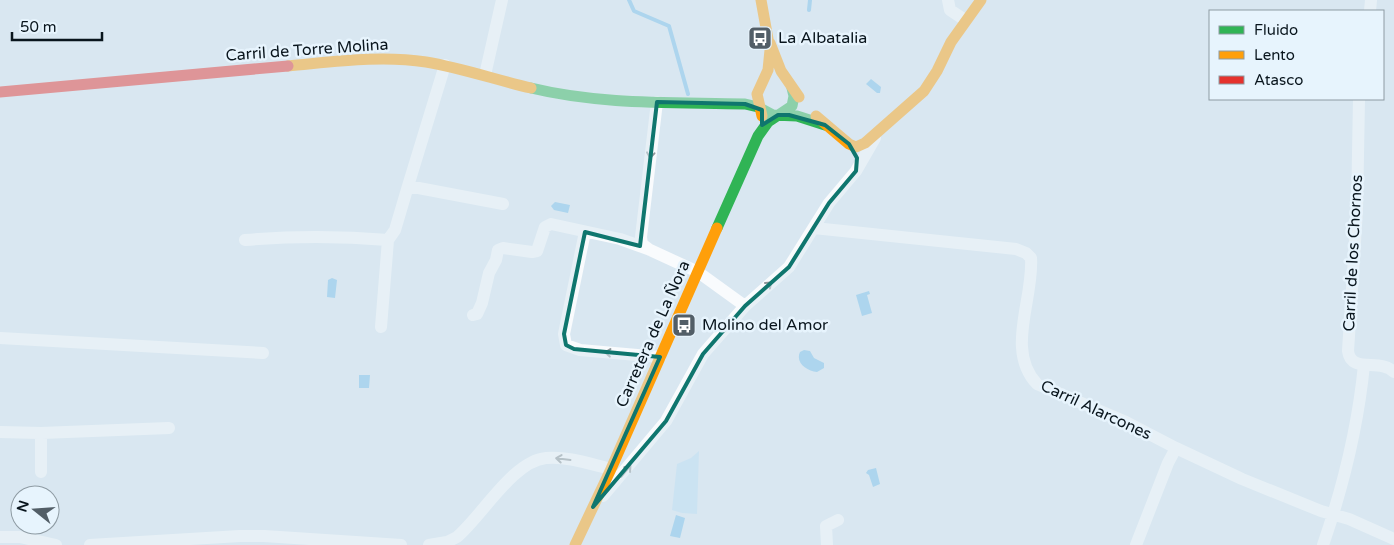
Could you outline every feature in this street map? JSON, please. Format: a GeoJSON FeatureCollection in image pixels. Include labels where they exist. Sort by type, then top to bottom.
{"type":"FeatureCollection","features":[{"type":"Feature","properties":{"kind":"street"},"geometry":{"type":"LineString","coordinates":[[485,75],[502,0]]}},
{"type":"Feature","properties":{"kind":"street"},"geometry":{"type":"LineString","coordinates":[[761,0],[771,52],[770,66],[760,86],[757,100],[762,110],[767,114],[797,116],[825,125]]}},
{"type":"Feature","properties":{"kind":"street"},"geometry":{"type":"LineString","coordinates":[[948,0],[950,10],[965,20]]}},
{"type":"Feature","properties":{"kind":"street"},"geometry":{"type":"LineString","coordinates":[[848,144],[860,146],[924,91],[931,82],[951,42],[981,0]]}},
{"type":"Feature","properties":{"kind":"street"},"geometry":{"type":"LineString","coordinates":[[770,43],[781,71],[809,110],[848,144],[857,158],[856,171]]}},
{"type":"Feature","properties":{"kind":"street","name":"Carril de Torre Molina"},"geometry":{"type":"LineString","coordinates":[[0,92],[126,79],[384,59],[445,65],[554,94],[657,102],[751,105],[762,110]]}},
{"type":"Feature","properties":{"kind":"street"},"geometry":{"type":"LineString","coordinates":[[381,326],[388,240],[395,230],[445,65]]}},
{"type":"Feature","properties":{"kind":"street"},"geometry":{"type":"LineString","coordinates":[[732,104],[748,98],[766,80],[778,78],[791,86],[794,94],[792,106],[784,114],[778,115],[768,122],[758,136]]}},
{"type":"Feature","properties":{"kind":"street","name":"Carril de los Chornos"},"geometry":{"type":"LineString","coordinates":[[1359,100],[1357,210],[1348,351],[1349,356],[1354,362],[1364,364]]}},
{"type":"Feature","properties":{"kind":"street"},"geometry":{"type":"LineString","coordinates":[[651,251],[641,242],[657,102]]}},
{"type":"Feature","properties":{"kind":"street"},"geometry":{"type":"LineString","coordinates":[[758,136],[762,110]]}},
{"type":"Feature","properties":{"kind":"street"},"geometry":{"type":"LineString","coordinates":[[593,507],[624,473],[666,421],[703,354],[745,306],[789,267],[829,203],[856,171],[880,130]]}},
{"type":"Feature","properties":{"kind":"street","name":"Carretera de La Ñora"},"geometry":{"type":"LineString","coordinates":[[575,545],[611,469],[758,136]]}},
{"type":"Feature","properties":{"kind":"street"},"geometry":{"type":"LineString","coordinates":[[408,186],[503,204]]}},
{"type":"Feature","properties":{"kind":"street"},"geometry":{"type":"LineString","coordinates":[[620,239],[635,234],[642,223]]}},
{"type":"Feature","properties":{"kind":"street"},"geometry":{"type":"LineString","coordinates":[[473,315],[479,311],[489,273],[500,248],[537,252],[543,230],[548,225],[620,239],[651,251],[698,272],[745,306]]}},
{"type":"Feature","properties":{"kind":"street","name":"Carril Alarcones"},"geometry":{"type":"LineString","coordinates":[[814,228],[1016,250],[1026,253],[1031,258],[1032,273],[1023,331],[1022,352],[1024,364],[1033,380],[1042,387],[1126,422],[1242,479],[1308,506],[1356,522],[1394,539]]}},
{"type":"Feature","properties":{"kind":"street"},"geometry":{"type":"LineString","coordinates":[[585,232],[564,334],[566,345],[580,350],[660,357]]}},
{"type":"Feature","properties":{"kind":"street"},"geometry":{"type":"LineString","coordinates":[[245,240],[284,236],[318,236],[388,240]]}},
{"type":"Feature","properties":{"kind":"street"},"geometry":{"type":"LineString","coordinates":[[0,338],[263,353]]}},
{"type":"Feature","properties":{"kind":"street"},"geometry":{"type":"LineString","coordinates":[[1323,545],[1342,484],[1354,429],[1364,364],[1392,366]]}},
{"type":"Feature","properties":{"kind":"street"},"geometry":{"type":"LineString","coordinates":[[0,432],[41,433],[168,428]]}},
{"type":"Feature","properties":{"kind":"street"},"geometry":{"type":"LineString","coordinates":[[40,472],[41,433]]}},
{"type":"Feature","properties":{"kind":"street"},"geometry":{"type":"LineString","coordinates":[[1136,545],[1168,463],[1176,448]]}},
{"type":"Feature","properties":{"kind":"street"},"geometry":{"type":"LineString","coordinates":[[429,545],[453,540],[464,531],[511,478],[532,462],[547,458],[562,458],[611,469]]}},
{"type":"Feature","properties":{"kind":"street"},"geometry":{"type":"LineString","coordinates":[[827,545],[826,526],[838,520]]}},
{"type":"Feature","properties":{"kind":"street"},"geometry":{"type":"LineString","coordinates":[[461,545],[464,531]]}},
{"type":"Feature","properties":{"kind":"street"},"geometry":{"type":"LineString","coordinates":[[0,537],[20,537],[56,545]]}},
{"type":"Feature","properties":{"kind":"street"},"geometry":{"type":"LineString","coordinates":[[90,545],[181,539],[401,545]]}},
{"type":"Feature","properties":{"kind":"highlighted area"},"geometry":{"type":"Polygon","coordinates":[[[657,102],[745,104],[762,110],[762,125],[778,115],[789,115],[825,125],[849,144],[857,158],[856,171],[829,203],[789,267],[745,306],[703,354],[666,421],[593,507],[660,357],[574,349],[566,345],[564,334],[585,232],[640,246],[657,102]]]}},
{"type":"Feature","properties":{"kind":"shaded area"},"geometry":{"type":"Polygon","coordinates":[[[699,451],[697,514],[672,510],[677,464],[691,458],[699,451]]]}},
{"type":"Feature","properties":{"kind":"water"},"geometry":{"type":"Polygon","coordinates":[[[871,79],[881,87],[880,93],[877,93],[866,84],[871,79]]]}},
{"type":"Feature","properties":{"kind":"water"},"geometry":{"type":"Polygon","coordinates":[[[555,202],[570,205],[568,213],[554,210],[551,206],[555,202]]]}},
{"type":"Feature","properties":{"kind":"water"},"geometry":{"type":"Polygon","coordinates":[[[332,278],[337,280],[335,298],[327,297],[328,280],[332,278]]]}},
{"type":"Feature","properties":{"kind":"water"},"geometry":{"type":"Polygon","coordinates":[[[869,291],[870,294],[867,295],[872,313],[862,316],[856,295],[869,291]]]}},
{"type":"Feature","properties":{"kind":"water"},"geometry":{"type":"Polygon","coordinates":[[[804,350],[810,351],[814,358],[824,363],[824,368],[817,372],[803,366],[799,356],[800,352],[804,350]]]}},
{"type":"Feature","properties":{"kind":"water"},"geometry":{"type":"Polygon","coordinates":[[[359,375],[370,375],[369,388],[359,388],[359,375]]]}},
{"type":"Feature","properties":{"kind":"water"},"geometry":{"type":"Polygon","coordinates":[[[876,468],[880,484],[873,487],[869,475],[866,473],[868,470],[876,468]]]}},
{"type":"Feature","properties":{"kind":"water"},"geometry":{"type":"Polygon","coordinates":[[[676,515],[685,518],[680,538],[670,536],[676,515]]]}},
{"type":"Feature","properties":{"kind":"waterway"},"geometry":{"type":"LineString","coordinates":[[629,0],[634,11],[669,26],[688,94]]}},
{"type":"Feature","properties":{"kind":"waterway"},"geometry":{"type":"LineString","coordinates":[[809,10],[810,0]]}},
{"type":"Feature","properties":{"kind":"traffic: fast"},"geometry":{"type":"LineString","coordinates":[[531,88],[610,100],[745,104],[758,107],[773,115],[797,116],[825,125]]}},
{"type":"Feature","properties":{"kind":"traffic: fast"},"geometry":{"type":"LineString","coordinates":[[717,228],[758,136],[768,122],[792,106],[794,96],[792,88]]}},
{"type":"Feature","properties":{"kind":"traffic: slow"},"geometry":{"type":"LineString","coordinates":[[761,0],[770,50],[768,70],[757,94],[762,116]]}},
{"type":"Feature","properties":{"kind":"traffic: slow"},"geometry":{"type":"LineString","coordinates":[[816,116],[849,144],[856,147],[865,143],[924,91],[937,71],[951,42],[981,0]]}},
{"type":"Feature","properties":{"kind":"traffic: slow"},"geometry":{"type":"LineString","coordinates":[[770,43],[781,71],[799,97]]}},
{"type":"Feature","properties":{"kind":"traffic: slow"},"geometry":{"type":"LineString","coordinates":[[288,66],[357,60],[409,60],[453,67],[531,88]]}},
{"type":"Feature","properties":{"kind":"traffic: slow"},"geometry":{"type":"LineString","coordinates":[[575,545],[611,469],[717,228]]}},
{"type":"Feature","properties":{"kind":"traffic: jam"},"geometry":{"type":"LineString","coordinates":[[0,92],[288,66]]}},
{"type":"Feature","properties":{"kind":"place","name":"La Albatalia"},"geometry":{"type":"Point","coordinates":[760,38]}},
{"type":"Feature","properties":{"kind":"place","name":"Molino del Amor"},"geometry":{"type":"Point","coordinates":[684,325]}}]}
